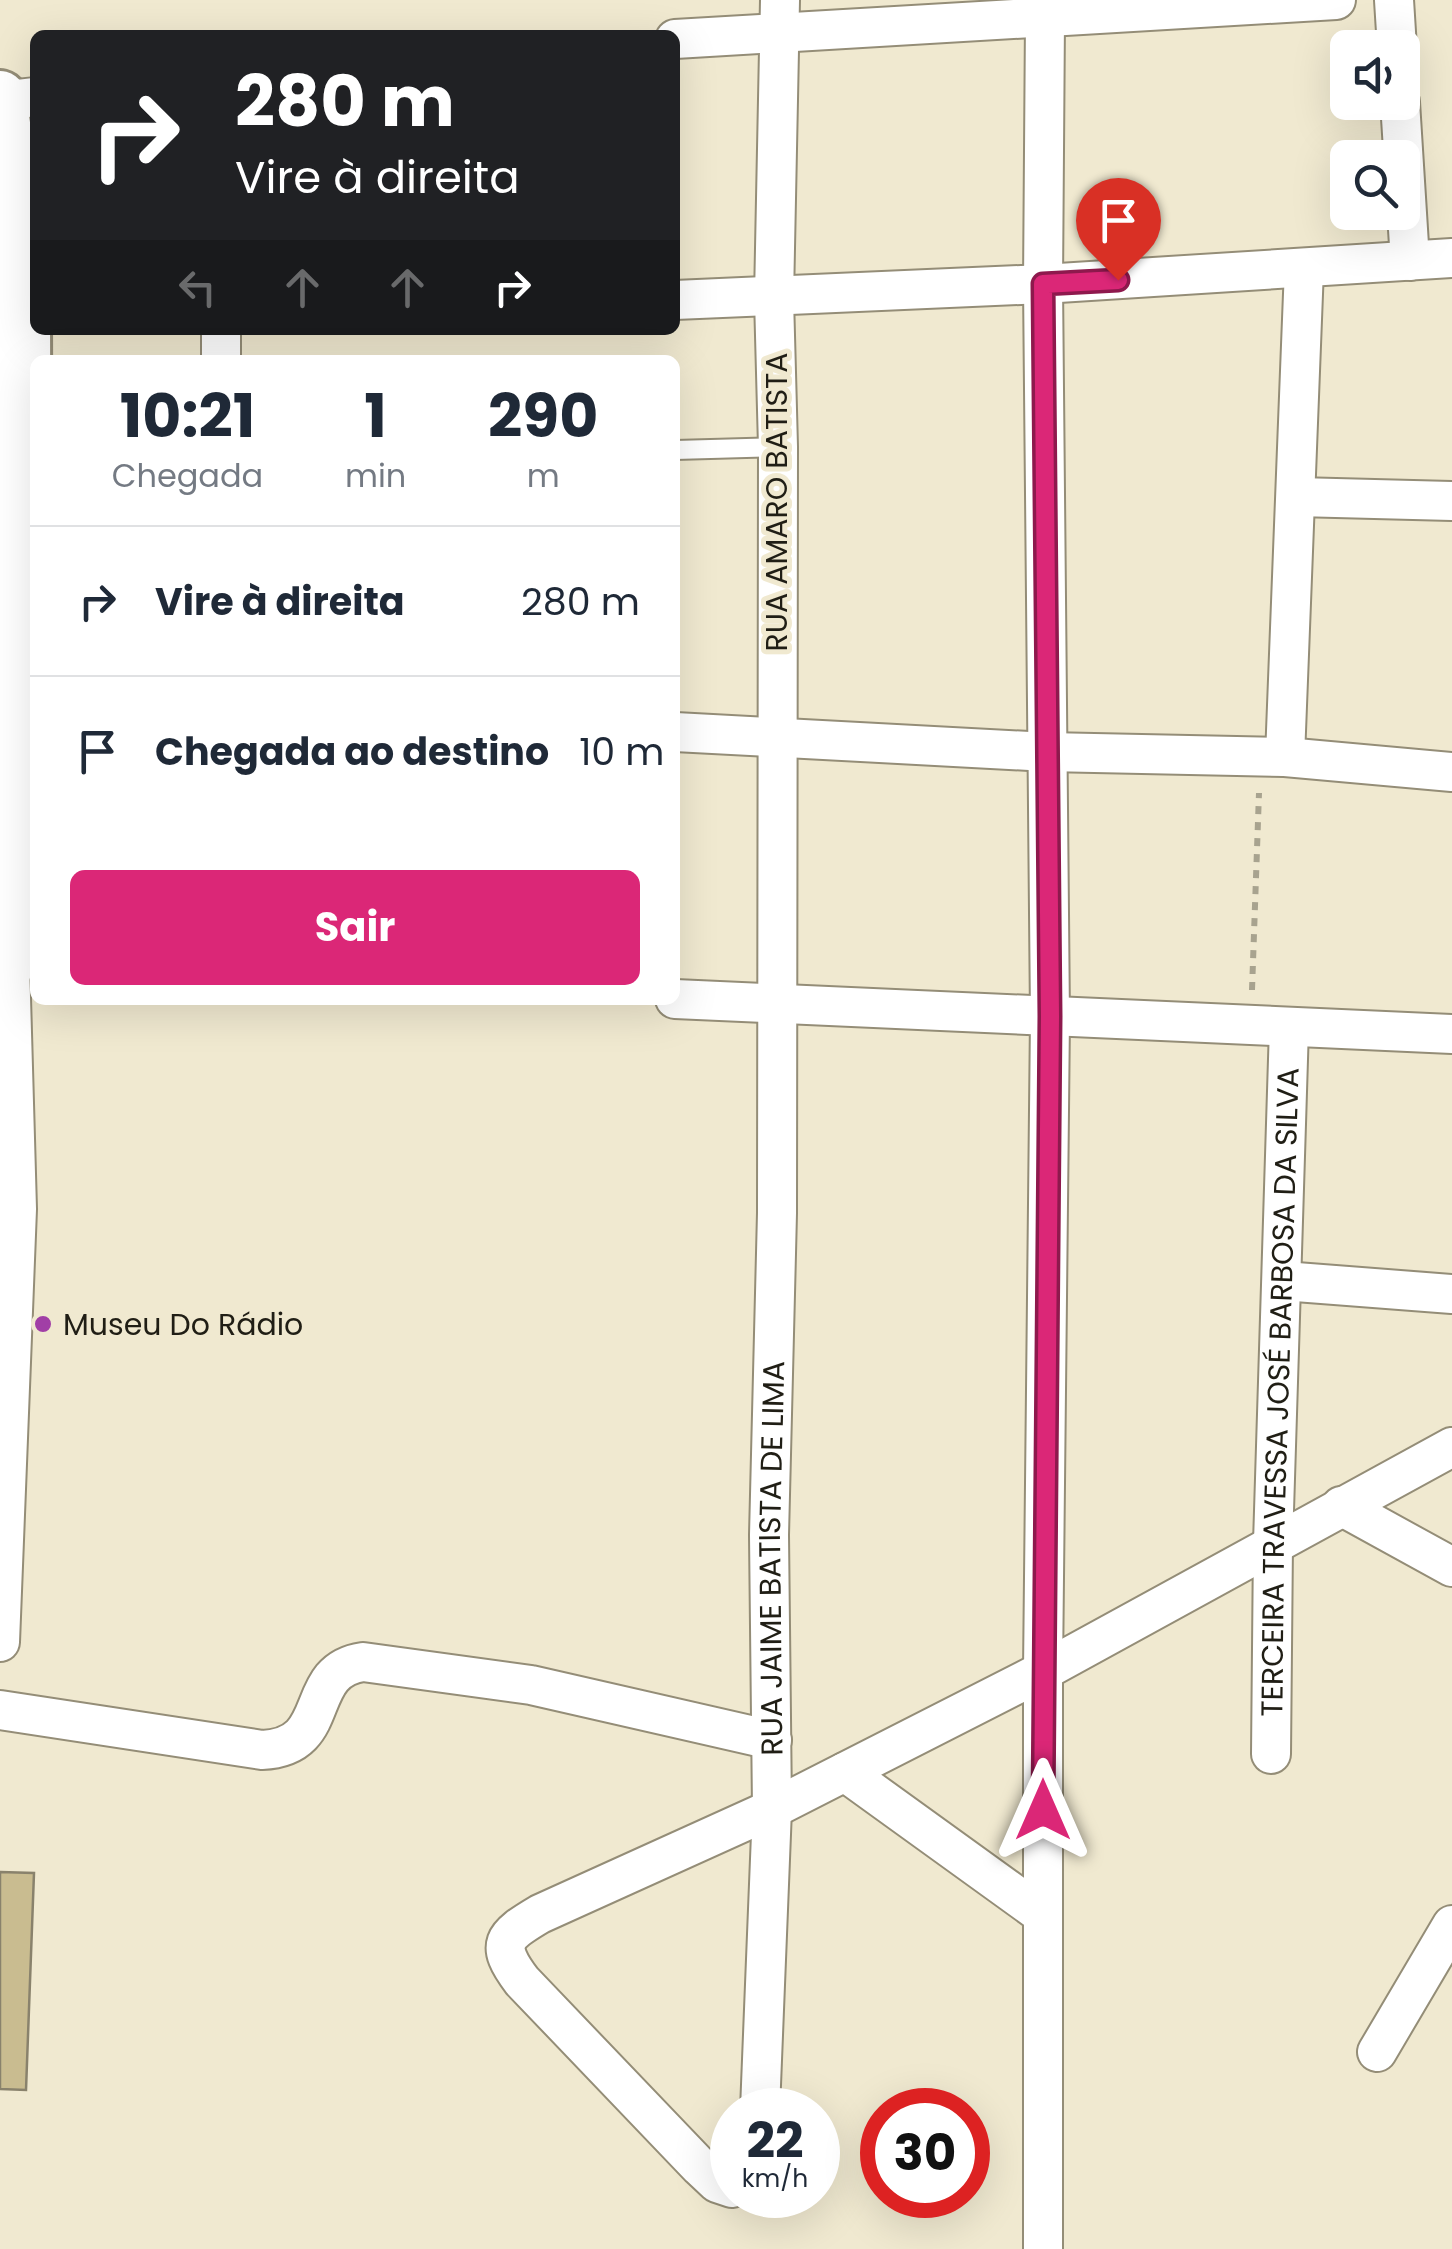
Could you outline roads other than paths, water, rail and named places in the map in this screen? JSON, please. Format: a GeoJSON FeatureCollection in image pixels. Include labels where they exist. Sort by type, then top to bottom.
{"type":"FeatureCollection","features":[{"type":"Feature","properties":{"kind":"street"},"geometry":{"type":"LineString","coordinates":[[680,38],[780,15],[1045,18],[1336,0]]}},
{"type":"Feature","properties":{"kind":"street"},"geometry":{"type":"LineString","coordinates":[[1394,0],[1396,30]]}},
{"type":"Feature","properties":{"kind":"street","name":"RUA AMARO BATISTA"},"geometry":{"type":"LineString","coordinates":[[778,1005],[778,447],[774,298],[780,15]]}},
{"type":"Feature","properties":{"kind":"street"},"geometry":{"type":"LineString","coordinates":[[1042,2249],[1050,1016],[1043,284],[1045,18]]}},
{"type":"Feature","properties":{"kind":"street"},"geometry":{"type":"LineString","coordinates":[[0,1642],[18,1209],[12,940],[30,709],[13,481],[24,306],[10,227],[0,100],[30,97]]}},
{"type":"Feature","properties":{"kind":"street"},"geometry":{"type":"LineString","coordinates":[[1401,120],[1410,261]]}},
{"type":"Feature","properties":{"kind":"street"},"geometry":{"type":"LineString","coordinates":[[680,300],[1043,284],[1452,258]]}},
{"type":"Feature","properties":{"kind":"street"},"geometry":{"type":"LineString","coordinates":[[1273,757],[1297,497],[1304,268]]}},
{"type":"Feature","properties":{"kind":"street"},"geometry":{"type":"LineString","coordinates":[[1297,497],[1452,501]]}},
{"type":"Feature","properties":{"kind":"street"},"geometry":{"type":"LineString","coordinates":[[680,732],[1046,752],[1273,757],[1452,772]]}},
{"type":"Feature","properties":{"kind":"street"},"geometry":{"type":"LineString","coordinates":[[680,999],[1452,1034]]}},
{"type":"Feature","properties":{"kind":"street","name":"RUA JAIME BATISTA DE LIMA"},"geometry":{"type":"LineString","coordinates":[[761,2088],[772,1809],[769,1535],[778,1005]]}},
{"type":"Feature","properties":{"kind":"street","name":"TERCEIRA TRAVESSA JOSÉ BARBOSA DA SILVA"},"geometry":{"type":"LineString","coordinates":[[1270,1754],[1289,1027]]}},
{"type":"Feature","properties":{"kind":"street"},"geometry":{"type":"LineString","coordinates":[[1283,1281],[1452,1294]]}},
{"type":"Feature","properties":{"kind":"street"},"geometry":{"type":"LineString","coordinates":[[710,2176],[522,1982],[503,1948],[518,1927],[772,1809],[1043,1671],[1452,1447]]}},
{"type":"Feature","properties":{"kind":"street"},"geometry":{"type":"LineString","coordinates":[[1341,1506],[1452,1567]]}},
{"type":"Feature","properties":{"kind":"street"},"geometry":{"type":"LineString","coordinates":[[0,1710],[262,1750],[279,1749],[290,1746],[308,1730],[336,1672],[363,1662],[531,1685],[772,1740]]}},
{"type":"Feature","properties":{"kind":"street"},"geometry":{"type":"LineString","coordinates":[[845,1772],[1042,1915]]}},
{"type":"Feature","properties":{"kind":"street"},"geometry":{"type":"LineString","coordinates":[[1377,2052],[1452,1925]]}},
{"type":"Feature","properties":{"kind":"lane"},"geometry":{"type":"LineString","coordinates":[[680,450],[778,447]]}},
{"type":"Feature","properties":{"kind":"place","name":"Museu Do Rádio"},"geometry":{"type":"Point","coordinates":[43,1324]}}]}
